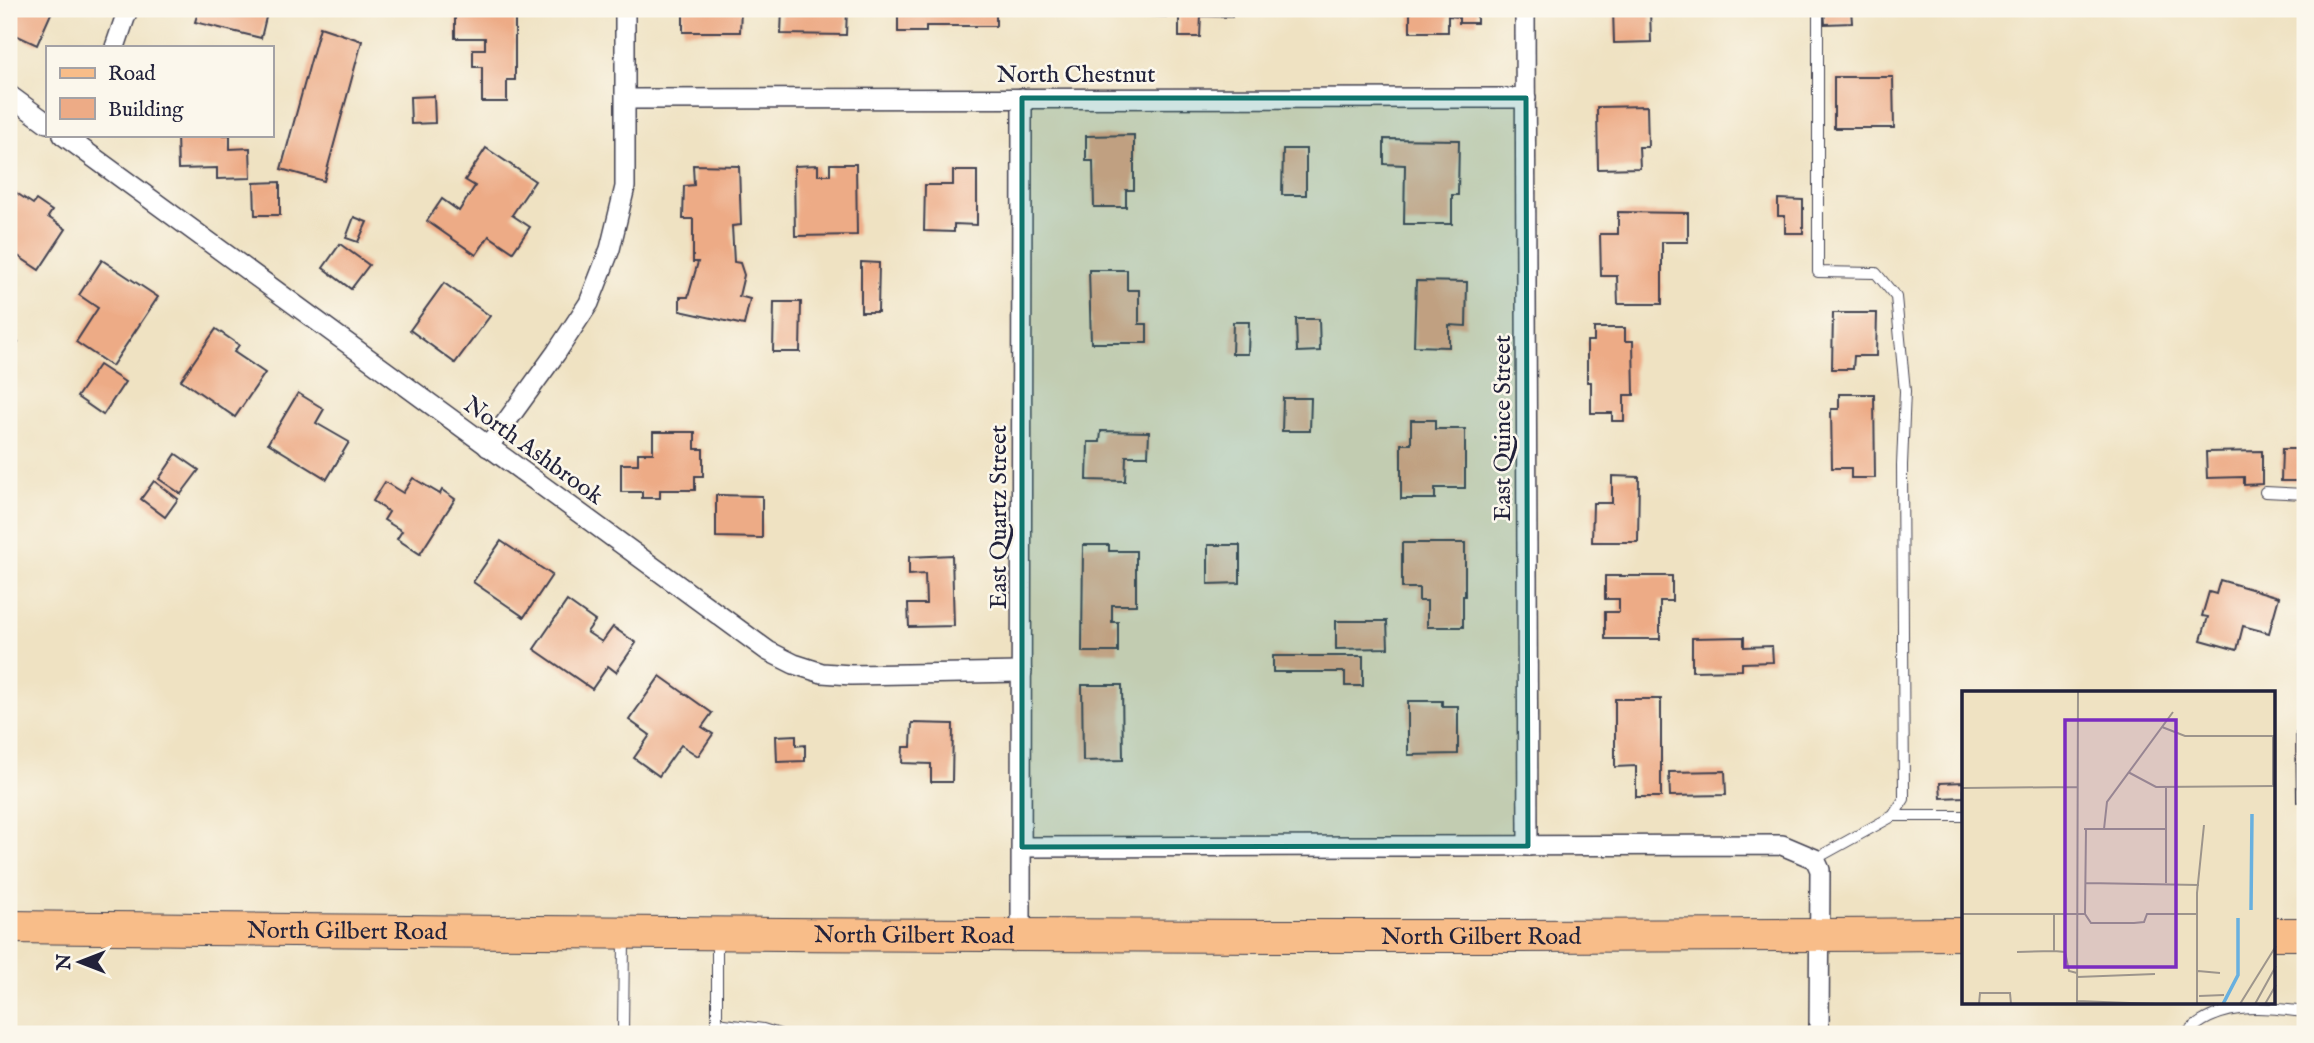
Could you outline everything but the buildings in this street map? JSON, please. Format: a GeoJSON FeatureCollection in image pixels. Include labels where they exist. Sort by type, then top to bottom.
{"type":"FeatureCollection","features":[{"type":"Feature","properties":{"kind":"main road","name":"North Gilbert Road"},"geometry":{"type":"LineString","coordinates":[[9,927],[1021,937],[1962,934]]}},
{"type":"Feature","properties":{"kind":"main road"},"geometry":{"type":"LineString","coordinates":[[2276,934],[2305,934]]}},
{"type":"Feature","properties":{"kind":"street"},"geometry":{"type":"LineString","coordinates":[[115,46],[128,9]]}},
{"type":"Feature","properties":{"kind":"street"},"geometry":{"type":"LineString","coordinates":[[488,447],[589,303],[610,249],[625,187],[625,9]]}},
{"type":"Feature","properties":{"kind":"street","name":"East Quince Street"},"geometry":{"type":"LineString","coordinates":[[1525,9],[1528,846]]}},
{"type":"Feature","properties":{"kind":"street"},"geometry":{"type":"LineString","coordinates":[[9,95],[46,122]]}},
{"type":"Feature","properties":{"kind":"street","name":"East Quartz Street"},"geometry":{"type":"LineString","coordinates":[[1021,937],[1023,98]]}},
{"type":"Feature","properties":{"kind":"street","name":"North Chestnut"},"geometry":{"type":"LineString","coordinates":[[626,99],[1526,98]]}},
{"type":"Feature","properties":{"kind":"street","name":"North Ashbrook"},"geometry":{"type":"LineString","coordinates":[[64,136],[768,651],[794,664],[822,673],[851,675],[1023,672]]}},
{"type":"Feature","properties":{"kind":"street"},"geometry":{"type":"LineString","coordinates":[[1023,847],[1782,845],[1815,859],[1820,870],[1819,1034]]}},
{"type":"Feature","properties":{"kind":"lane"},"geometry":{"type":"LineString","coordinates":[[1815,859],[1893,816],[1904,799],[1904,378],[1896,297],[1876,273],[1818,272],[1818,9]]}},
{"type":"Feature","properties":{"kind":"lane"},"geometry":{"type":"LineString","coordinates":[[2265,492],[2305,494]]}},
{"type":"Feature","properties":{"kind":"lane"},"geometry":{"type":"LineString","coordinates":[[1893,816],[1962,816]]}},
{"type":"Feature","properties":{"kind":"lane"},"geometry":{"type":"LineString","coordinates":[[623,1034],[624,934]]}},
{"type":"Feature","properties":{"kind":"lane"},"geometry":{"type":"LineString","coordinates":[[717,935],[717,1034]]}},
{"type":"Feature","properties":{"kind":"lane"},"geometry":{"type":"LineString","coordinates":[[2186,1034],[2200,1020],[2223,1012],[2262,1007],[2305,1012]]}},
{"type":"Feature","properties":{"kind":"lane"},"geometry":{"type":"LineString","coordinates":[[717,1023],[763,1029],[779,1034]]}},
{"type":"Feature","properties":{"kind":"highlighted area"},"geometry":{"type":"Polygon","coordinates":[[[1022,98],[1526,98],[1528,846],[1022,847],[1022,98]]]}}]}
